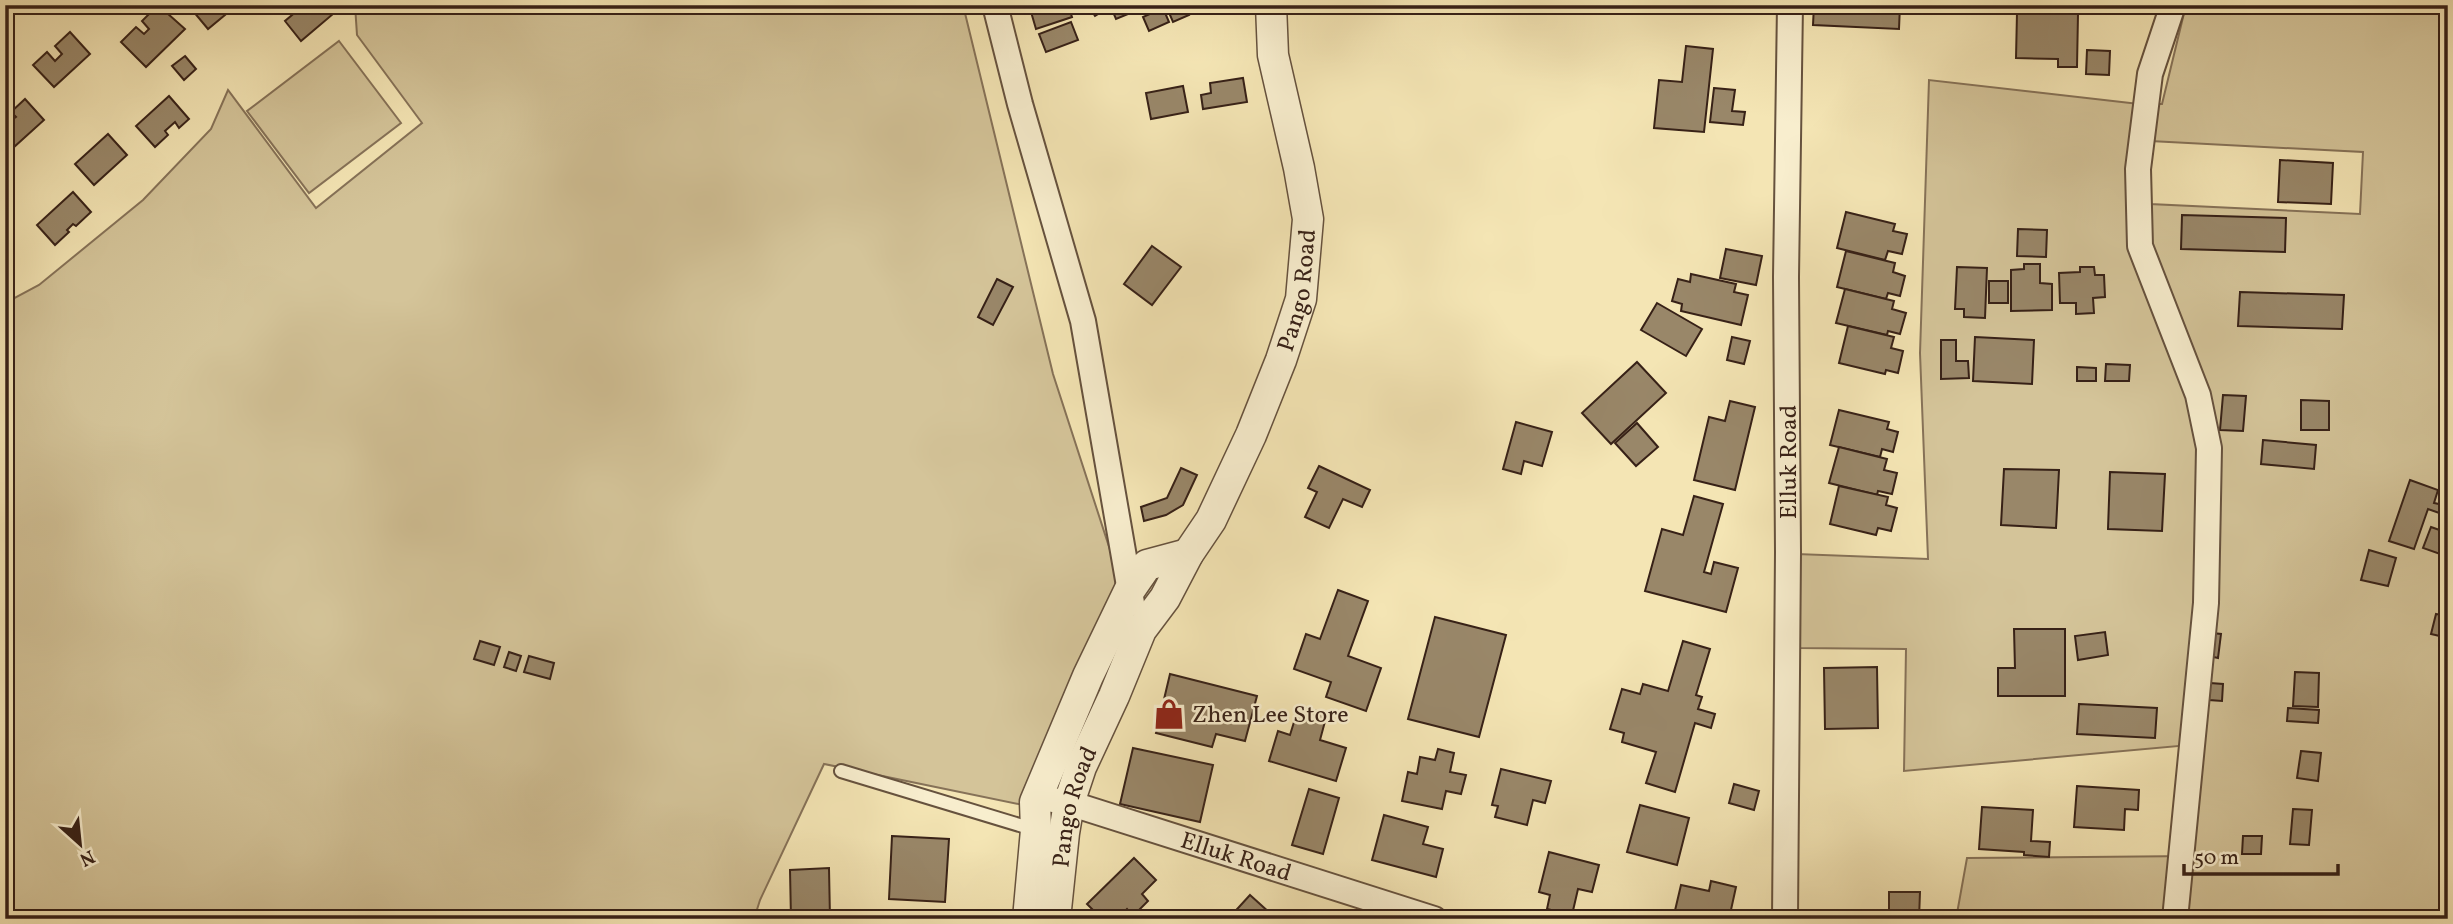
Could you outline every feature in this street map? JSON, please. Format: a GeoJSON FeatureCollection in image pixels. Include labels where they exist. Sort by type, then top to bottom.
{"type":"FeatureCollection","features":[{"type":"Feature","properties":{"kind":"street"},"geometry":{"type":"LineString","coordinates":[[995,5],[1020,104],[1083,321],[1129,591],[1141,630]]}},
{"type":"Feature","properties":{"kind":"street","name":"Pango Road"},"geometry":{"type":"LineString","coordinates":[[1028,919],[1050,832],[1069,803],[1081,767],[1141,630],[1166,597],[1188,554],[1211,520],[1251,435],[1281,360],[1301,299],[1308,219],[1273,55],[1271,5]]}},
{"type":"Feature","properties":{"kind":"street","name":"Elluk Road"},"geometry":{"type":"LineString","coordinates":[[1785,919],[1788,552],[1786,276],[1790,5]]}},
{"type":"Feature","properties":{"kind":"street"},"geometry":{"type":"LineString","coordinates":[[2173,5],[2151,74],[2138,169],[2140,246],[2198,395],[2208,449],[2206,603],[2175,919]]}},
{"type":"Feature","properties":{"kind":"street","name":"Pango Road"},"geometry":{"type":"LineString","coordinates":[[1055,919],[1050,832],[1035,802],[1088,676],[1129,591],[1147,565],[1188,554]]}},
{"type":"Feature","properties":{"kind":"street","name":"Elluk Road"},"geometry":{"type":"LineString","coordinates":[[1037,797],[1069,803],[1434,919]]}},
{"type":"Feature","properties":{"kind":"lane"},"geometry":{"type":"LineString","coordinates":[[841,771],[1050,832]]}},
{"type":"Feature","properties":{"kind":"shaded area"},"geometry":{"type":"Polygon","coordinates":[[[355,5],[963,5],[1053,374],[1137,633],[1057,812],[824,764],[760,900],[754,919],[5,919],[5,303],[39,285],[143,200],[211,129],[228,90],[316,208],[422,123],[357,35],[355,5]]]}},
{"type":"Feature","properties":{"kind":"shaded area"},"geometry":{"type":"Polygon","coordinates":[[[2186,5],[2448,5],[2448,919],[1956,919],[1967,858],[2192,856],[2189,745],[1904,771],[1906,649],[1798,648],[1797,554],[1928,559],[1920,353],[1929,80],[2139,104],[2162,104],[2186,5]],[[2150,141],[2150,204],[2360,214],[2363,152],[2150,141]]]}},
{"type":"Feature","properties":{"kind":"shaded area"},"geometry":{"type":"Polygon","coordinates":[[[339,41],[401,123],[309,193],[247,111],[339,41]]]}},
{"type":"Feature","properties":{"kind":"building"},"geometry":{"type":"Polygon","coordinates":[[[158,5],[185,29],[146,67],[121,42],[136,27],[144,34],[149,29],[142,21],[158,5]]]}},
{"type":"Feature","properties":{"kind":"building"},"geometry":{"type":"Polygon","coordinates":[[[188,5],[237,5],[208,29],[188,5]]]}},
{"type":"Feature","properties":{"kind":"building"},"geometry":{"type":"Polygon","coordinates":[[[304,5],[325,5],[333,14],[301,41],[285,21],[304,5]]]}},
{"type":"Feature","properties":{"kind":"building"},"geometry":{"type":"Polygon","coordinates":[[[1029,5],[1068,5],[1072,17],[1036,29],[1029,5]]]}},
{"type":"Feature","properties":{"kind":"building"},"geometry":{"type":"Polygon","coordinates":[[[1088,5],[1106,5],[1108,8],[1095,16],[1088,5]]]}},
{"type":"Feature","properties":{"kind":"building"},"geometry":{"type":"Polygon","coordinates":[[[1110,5],[1130,5],[1133,12],[1116,19],[1110,5]]]}},
{"type":"Feature","properties":{"kind":"building"},"geometry":{"type":"Polygon","coordinates":[[[1184,5],[1189,15],[1173,22],[1167,8],[1184,5]]]}},
{"type":"Feature","properties":{"kind":"building"},"geometry":{"type":"Polygon","coordinates":[[[1814,5],[1900,5],[1899,29],[1813,25],[1814,5]]]}},
{"type":"Feature","properties":{"kind":"building"},"geometry":{"type":"Polygon","coordinates":[[[1163,8],[1169,22],[1149,31],[1143,17],[1163,8]]]}},
{"type":"Feature","properties":{"kind":"building"},"geometry":{"type":"Polygon","coordinates":[[[2017,13],[2078,14],[2077,67],[2058,67],[2058,59],[2016,58],[2017,13]]]}},
{"type":"Feature","properties":{"kind":"building"},"geometry":{"type":"Polygon","coordinates":[[[1071,22],[1078,40],[1046,52],[1039,34],[1071,22]]]}},
{"type":"Feature","properties":{"kind":"building"},"geometry":{"type":"Polygon","coordinates":[[[70,32],[90,54],[54,87],[33,65],[47,52],[55,61],[62,54],[55,46],[70,32]]]}},
{"type":"Feature","properties":{"kind":"building"},"geometry":{"type":"Polygon","coordinates":[[[1686,46],[1713,49],[1704,132],[1654,128],[1659,80],[1682,82],[1686,46]]]}},
{"type":"Feature","properties":{"kind":"building"},"geometry":{"type":"Polygon","coordinates":[[[2087,50],[2110,51],[2109,75],[2086,74],[2087,50]]]}},
{"type":"Feature","properties":{"kind":"building"},"geometry":{"type":"Polygon","coordinates":[[[185,56],[196,69],[184,80],[172,66],[185,56]]]}},
{"type":"Feature","properties":{"kind":"building"},"geometry":{"type":"Polygon","coordinates":[[[1243,78],[1247,102],[1203,109],[1201,95],[1211,93],[1210,83],[1243,78]]]}},
{"type":"Feature","properties":{"kind":"building"},"geometry":{"type":"Polygon","coordinates":[[[1183,86],[1188,112],[1151,119],[1146,93],[1183,86]]]}},
{"type":"Feature","properties":{"kind":"building"},"geometry":{"type":"Polygon","coordinates":[[[1714,88],[1735,90],[1732,111],[1745,112],[1743,125],[1710,122],[1714,88]]]}},
{"type":"Feature","properties":{"kind":"building"},"geometry":{"type":"Polygon","coordinates":[[[169,96],[189,119],[179,128],[175,122],[165,131],[168,135],[155,147],[136,126],[169,96]]]}},
{"type":"Feature","properties":{"kind":"building"},"geometry":{"type":"Polygon","coordinates":[[[25,99],[44,120],[14,147],[5,138],[5,125],[16,117],[11,112],[25,99]]]}},
{"type":"Feature","properties":{"kind":"building"},"geometry":{"type":"Polygon","coordinates":[[[108,134],[127,155],[94,185],[75,164],[108,134]]]}},
{"type":"Feature","properties":{"kind":"building"},"geometry":{"type":"Polygon","coordinates":[[[2280,160],[2333,163],[2331,204],[2278,202],[2280,160]]]}},
{"type":"Feature","properties":{"kind":"building"},"geometry":{"type":"Polygon","coordinates":[[[73,192],[91,212],[76,226],[73,224],[67,230],[69,232],[55,245],[37,225],[73,192]]]}},
{"type":"Feature","properties":{"kind":"building"},"geometry":{"type":"Polygon","coordinates":[[[1846,212],[1895,224],[1893,231],[1907,234],[1902,254],[1888,251],[1885,260],[1837,248],[1846,212]]]}},
{"type":"Feature","properties":{"kind":"building"},"geometry":{"type":"Polygon","coordinates":[[[2182,215],[2286,218],[2285,252],[2181,249],[2182,215]]]}},
{"type":"Feature","properties":{"kind":"building"},"geometry":{"type":"Polygon","coordinates":[[[2018,229],[2047,230],[2046,257],[2017,256],[2018,229]]]}},
{"type":"Feature","properties":{"kind":"building"},"geometry":{"type":"Polygon","coordinates":[[[1152,246],[1181,267],[1152,305],[1124,284],[1152,246]]]}},
{"type":"Feature","properties":{"kind":"building"},"geometry":{"type":"Polygon","coordinates":[[[1726,249],[1762,256],[1756,285],[1720,278],[1726,249]]]}},
{"type":"Feature","properties":{"kind":"building"},"geometry":{"type":"Polygon","coordinates":[[[1846,251],[1895,263],[1893,272],[1905,276],[1900,296],[1888,293],[1886,299],[1837,287],[1846,251]]]}},
{"type":"Feature","properties":{"kind":"building"},"geometry":{"type":"Polygon","coordinates":[[[2024,264],[2040,264],[2040,283],[2052,284],[2052,310],[2011,311],[2011,270],[2024,269],[2024,264]]]}},
{"type":"Feature","properties":{"kind":"building"},"geometry":{"type":"Polygon","coordinates":[[[1957,267],[1987,268],[1985,318],[1964,317],[1964,309],[1955,309],[1957,267]]]}},
{"type":"Feature","properties":{"kind":"building"},"geometry":{"type":"Polygon","coordinates":[[[2080,267],[2094,267],[2095,275],[2104,275],[2105,297],[2093,298],[2094,313],[2076,314],[2076,303],[2060,303],[2059,273],[2080,272],[2080,267]]]}},
{"type":"Feature","properties":{"kind":"building"},"geometry":{"type":"Polygon","coordinates":[[[1691,274],[1736,284],[1734,292],[1748,295],[1741,325],[1681,311],[1682,304],[1672,301],[1678,279],[1690,282],[1691,274]]]}},
{"type":"Feature","properties":{"kind":"building"},"geometry":{"type":"Polygon","coordinates":[[[997,279],[1013,287],[993,325],[978,317],[997,279]]]}},
{"type":"Feature","properties":{"kind":"building"},"geometry":{"type":"Polygon","coordinates":[[[1989,281],[2008,281],[2008,303],[1989,303],[1989,281]]]}},
{"type":"Feature","properties":{"kind":"building"},"geometry":{"type":"Polygon","coordinates":[[[1845,289],[1894,301],[1892,309],[1906,313],[1900,334],[1888,331],[1887,335],[1836,323],[1845,289]]]}},
{"type":"Feature","properties":{"kind":"building"},"geometry":{"type":"Polygon","coordinates":[[[2240,292],[2344,295],[2342,329],[2238,326],[2240,292]]]}},
{"type":"Feature","properties":{"kind":"building"},"geometry":{"type":"Polygon","coordinates":[[[1657,303],[1702,329],[1686,356],[1641,330],[1657,303]]]}},
{"type":"Feature","properties":{"kind":"building"},"geometry":{"type":"Polygon","coordinates":[[[1848,326],[1894,337],[1891,348],[1903,351],[1898,373],[1886,370],[1885,374],[1839,363],[1848,326]]]}},
{"type":"Feature","properties":{"kind":"building"},"geometry":{"type":"Polygon","coordinates":[[[1732,337],[1750,341],[1744,364],[1727,360],[1732,337]]]}},
{"type":"Feature","properties":{"kind":"building"},"geometry":{"type":"Polygon","coordinates":[[[1975,337],[2034,340],[2032,384],[1973,381],[1975,337]]]}},
{"type":"Feature","properties":{"kind":"building"},"geometry":{"type":"Polygon","coordinates":[[[1941,340],[1956,340],[1956,361],[1968,361],[1969,378],[1941,379],[1941,340]]]}},
{"type":"Feature","properties":{"kind":"building"},"geometry":{"type":"Polygon","coordinates":[[[1637,362],[1666,393],[1611,444],[1582,413],[1637,362]]]}},
{"type":"Feature","properties":{"kind":"building"},"geometry":{"type":"Polygon","coordinates":[[[2106,364],[2130,365],[2129,381],[2105,381],[2106,364]]]}},
{"type":"Feature","properties":{"kind":"building"},"geometry":{"type":"Polygon","coordinates":[[[2077,367],[2096,368],[2096,381],[2077,381],[2077,367]]]}},
{"type":"Feature","properties":{"kind":"building"},"geometry":{"type":"Polygon","coordinates":[[[2223,395],[2246,396],[2243,431],[2220,430],[2223,395]]]}},
{"type":"Feature","properties":{"kind":"building"},"geometry":{"type":"Polygon","coordinates":[[[2301,400],[2329,401],[2329,430],[2301,430],[2301,400]]]}},
{"type":"Feature","properties":{"kind":"building"},"geometry":{"type":"Polygon","coordinates":[[[1730,401],[1755,407],[1735,490],[1694,480],[1709,417],[1725,421],[1730,401]]]}},
{"type":"Feature","properties":{"kind":"building"},"geometry":{"type":"Polygon","coordinates":[[[1839,410],[1889,422],[1887,429],[1898,432],[1893,452],[1882,449],[1880,457],[1830,445],[1839,410]]]}},
{"type":"Feature","properties":{"kind":"building"},"geometry":{"type":"Polygon","coordinates":[[[1516,422],[1552,432],[1542,466],[1524,461],[1521,474],[1503,469],[1516,422]]]}},
{"type":"Feature","properties":{"kind":"building"},"geometry":{"type":"Polygon","coordinates":[[[1637,423],[1658,447],[1636,466],[1615,443],[1637,423]]]}},
{"type":"Feature","properties":{"kind":"building"},"geometry":{"type":"Polygon","coordinates":[[[2263,440],[2316,445],[2314,469],[2261,464],[2263,440]]]}},
{"type":"Feature","properties":{"kind":"building"},"geometry":{"type":"Polygon","coordinates":[[[1839,447],[1887,459],[1884,470],[1897,473],[1892,494],[1878,491],[1877,495],[1829,483],[1839,447]]]}},
{"type":"Feature","properties":{"kind":"building"},"geometry":{"type":"Polygon","coordinates":[[[1319,466],[1370,490],[1362,507],[1343,499],[1329,528],[1305,517],[1317,492],[1308,488],[1319,466]]]}},
{"type":"Feature","properties":{"kind":"building"},"geometry":{"type":"Polygon","coordinates":[[[1181,468],[1197,475],[1183,505],[1166,515],[1144,521],[1141,507],[1167,498],[1181,468]]]}},
{"type":"Feature","properties":{"kind":"building"},"geometry":{"type":"Polygon","coordinates":[[[2004,469],[2059,470],[2056,528],[2001,525],[2004,469]]]}},
{"type":"Feature","properties":{"kind":"building"},"geometry":{"type":"Polygon","coordinates":[[[2110,472],[2165,474],[2162,531],[2108,529],[2110,472]]]}},
{"type":"Feature","properties":{"kind":"building"},"geometry":{"type":"Polygon","coordinates":[[[2410,480],[2438,490],[2434,503],[2439,504],[2443,492],[2448,493],[2448,516],[2428,509],[2414,549],[2389,541],[2410,480]]]}},
{"type":"Feature","properties":{"kind":"building"},"geometry":{"type":"Polygon","coordinates":[[[1839,486],[1888,497],[1886,505],[1897,508],[1891,531],[1878,528],[1876,535],[1830,524],[1839,486]]]}},
{"type":"Feature","properties":{"kind":"building"},"geometry":{"type":"Polygon","coordinates":[[[1694,496],[1723,504],[1704,572],[1711,574],[1714,562],[1738,568],[1726,612],[1645,591],[1662,529],[1683,535],[1694,496]]]}},
{"type":"Feature","properties":{"kind":"building"},"geometry":{"type":"Polygon","coordinates":[[[2431,527],[2448,533],[2443,555],[2423,548],[2431,527]]]}},
{"type":"Feature","properties":{"kind":"building"},"geometry":{"type":"Polygon","coordinates":[[[2369,550],[2396,558],[2388,586],[2361,580],[2369,550]]]}},
{"type":"Feature","properties":{"kind":"building"},"geometry":{"type":"Polygon","coordinates":[[[1338,590],[1368,601],[1348,656],[1381,668],[1366,711],[1326,697],[1331,682],[1294,669],[1306,634],[1320,639],[1338,590]]]}},
{"type":"Feature","properties":{"kind":"building"},"geometry":{"type":"Polygon","coordinates":[[[2436,614],[2448,616],[2444,637],[2431,634],[2436,614]]]}},
{"type":"Feature","properties":{"kind":"building"},"geometry":{"type":"Polygon","coordinates":[[[1435,617],[1506,635],[1479,737],[1408,719],[1435,617]]]}},
{"type":"Feature","properties":{"kind":"building"},"geometry":{"type":"Polygon","coordinates":[[[2014,629],[2065,629],[2065,696],[1998,696],[1998,668],[2015,668],[2014,629]]]}},
{"type":"Feature","properties":{"kind":"building"},"geometry":{"type":"Polygon","coordinates":[[[2105,632],[2108,655],[2078,660],[2075,636],[2105,632]]]}},
{"type":"Feature","properties":{"kind":"building"},"geometry":{"type":"Polygon","coordinates":[[[2212,633],[2221,634],[2218,658],[2209,656],[2212,633]]]}},
{"type":"Feature","properties":{"kind":"building"},"geometry":{"type":"Polygon","coordinates":[[[480,641],[500,647],[494,665],[474,659],[480,641]]]}},
{"type":"Feature","properties":{"kind":"building"},"geometry":{"type":"Polygon","coordinates":[[[1683,641],[1710,649],[1696,695],[1702,697],[1698,709],[1715,714],[1711,728],[1695,723],[1675,792],[1646,783],[1656,752],[1622,742],[1624,733],[1610,729],[1622,689],[1640,694],[1643,684],[1668,691],[1683,641]]]}},
{"type":"Feature","properties":{"kind":"building"},"geometry":{"type":"Polygon","coordinates":[[[509,652],[521,656],[516,671],[504,667],[509,652]]]}},
{"type":"Feature","properties":{"kind":"building"},"geometry":{"type":"Polygon","coordinates":[[[529,656],[554,663],[550,679],[524,672],[529,656]]]}},
{"type":"Feature","properties":{"kind":"building"},"geometry":{"type":"Polygon","coordinates":[[[1877,667],[1878,728],[1825,729],[1824,668],[1877,667]]]}},
{"type":"Feature","properties":{"kind":"building"},"geometry":{"type":"Polygon","coordinates":[[[2295,672],[2319,673],[2318,707],[2293,706],[2295,672]]]}},
{"type":"Feature","properties":{"kind":"building"},"geometry":{"type":"Polygon","coordinates":[[[1170,674],[1257,696],[1245,741],[1216,734],[1212,747],[1156,733],[1170,674]]]}},
{"type":"Feature","properties":{"kind":"building"},"geometry":{"type":"Polygon","coordinates":[[[2210,683],[2223,684],[2222,701],[2209,700],[2210,683]]]}},
{"type":"Feature","properties":{"kind":"building"},"geometry":{"type":"Polygon","coordinates":[[[2079,704],[2157,708],[2155,738],[2077,734],[2079,704]]]}},
{"type":"Feature","properties":{"kind":"building"},"geometry":{"type":"Polygon","coordinates":[[[1299,706],[1327,714],[1320,740],[1346,748],[1336,781],[1269,761],[1278,731],[1290,735],[1299,706]]]}},
{"type":"Feature","properties":{"kind":"building"},"geometry":{"type":"Polygon","coordinates":[[[2288,708],[2319,710],[2318,723],[2287,721],[2288,708]]]}},
{"type":"Feature","properties":{"kind":"building"},"geometry":{"type":"Polygon","coordinates":[[[1133,748],[1213,765],[1200,822],[1120,804],[1133,748]]]}},
{"type":"Feature","properties":{"kind":"building"},"geometry":{"type":"Polygon","coordinates":[[[1438,749],[1454,753],[1450,772],[1466,775],[1461,794],[1446,791],[1442,809],[1402,801],[1408,772],[1417,774],[1420,757],[1435,760],[1438,749]]]}},
{"type":"Feature","properties":{"kind":"building"},"geometry":{"type":"Polygon","coordinates":[[[2301,751],[2321,753],[2318,781],[2297,778],[2301,751]]]}},
{"type":"Feature","properties":{"kind":"building"},"geometry":{"type":"Polygon","coordinates":[[[1501,769],[1551,781],[1545,803],[1533,800],[1527,825],[1495,817],[1498,806],[1492,805],[1501,769]]]}},
{"type":"Feature","properties":{"kind":"building"},"geometry":{"type":"Polygon","coordinates":[[[1734,784],[1759,791],[1754,810],[1729,803],[1734,784]]]}},
{"type":"Feature","properties":{"kind":"building"},"geometry":{"type":"Polygon","coordinates":[[[2077,786],[2139,790],[2138,810],[2125,809],[2124,830],[2074,827],[2077,786]]]}},
{"type":"Feature","properties":{"kind":"building"},"geometry":{"type":"Polygon","coordinates":[[[1309,789],[1339,798],[1323,854],[1292,845],[1309,789]]]}},
{"type":"Feature","properties":{"kind":"building"},"geometry":{"type":"Polygon","coordinates":[[[1640,805],[1689,818],[1677,865],[1627,852],[1640,805]]]}},
{"type":"Feature","properties":{"kind":"building"},"geometry":{"type":"Polygon","coordinates":[[[1982,807],[2033,810],[2031,841],[2050,842],[2049,857],[2024,855],[2024,852],[1979,849],[1982,807]]]}},
{"type":"Feature","properties":{"kind":"building"},"geometry":{"type":"Polygon","coordinates":[[[2293,809],[2312,810],[2309,845],[2290,844],[2293,809]]]}},
{"type":"Feature","properties":{"kind":"building"},"geometry":{"type":"Polygon","coordinates":[[[1384,815],[1428,827],[1423,844],[1443,849],[1436,877],[1372,860],[1384,815]]]}},
{"type":"Feature","properties":{"kind":"building"},"geometry":{"type":"Polygon","coordinates":[[[892,836],[949,839],[945,902],[889,899],[892,836]]]}},
{"type":"Feature","properties":{"kind":"building"},"geometry":{"type":"Polygon","coordinates":[[[2243,836],[2262,836],[2261,854],[2242,854],[2243,836]]]}},
{"type":"Feature","properties":{"kind":"building"},"geometry":{"type":"Polygon","coordinates":[[[1549,852],[1599,865],[1592,892],[1578,889],[1572,915],[1547,909],[1550,895],[1539,892],[1549,852]]]}},
{"type":"Feature","properties":{"kind":"building"},"geometry":{"type":"Polygon","coordinates":[[[1134,858],[1156,880],[1142,894],[1148,901],[1133,916],[1127,909],[1118,919],[1102,919],[1087,904],[1134,858]]]}},
{"type":"Feature","properties":{"kind":"building"},"geometry":{"type":"Polygon","coordinates":[[[829,868],[830,919],[791,919],[790,870],[829,868]]]}},
{"type":"Feature","properties":{"kind":"building"},"geometry":{"type":"Polygon","coordinates":[[[1711,881],[1736,887],[1729,919],[1673,919],[1681,885],[1709,891],[1711,881]]]}},
{"type":"Feature","properties":{"kind":"building"},"geometry":{"type":"Polygon","coordinates":[[[1889,892],[1920,892],[1919,919],[1889,919],[1889,892]]]}},
{"type":"Feature","properties":{"kind":"building"},"geometry":{"type":"Polygon","coordinates":[[[1250,895],[1271,914],[1267,919],[1228,919],[1250,895]]]}},
{"type":"Feature","properties":{"kind":"place","name":"Zhen Lee Store"},"geometry":{"type":"Point","coordinates":[1169,714]}}]}
